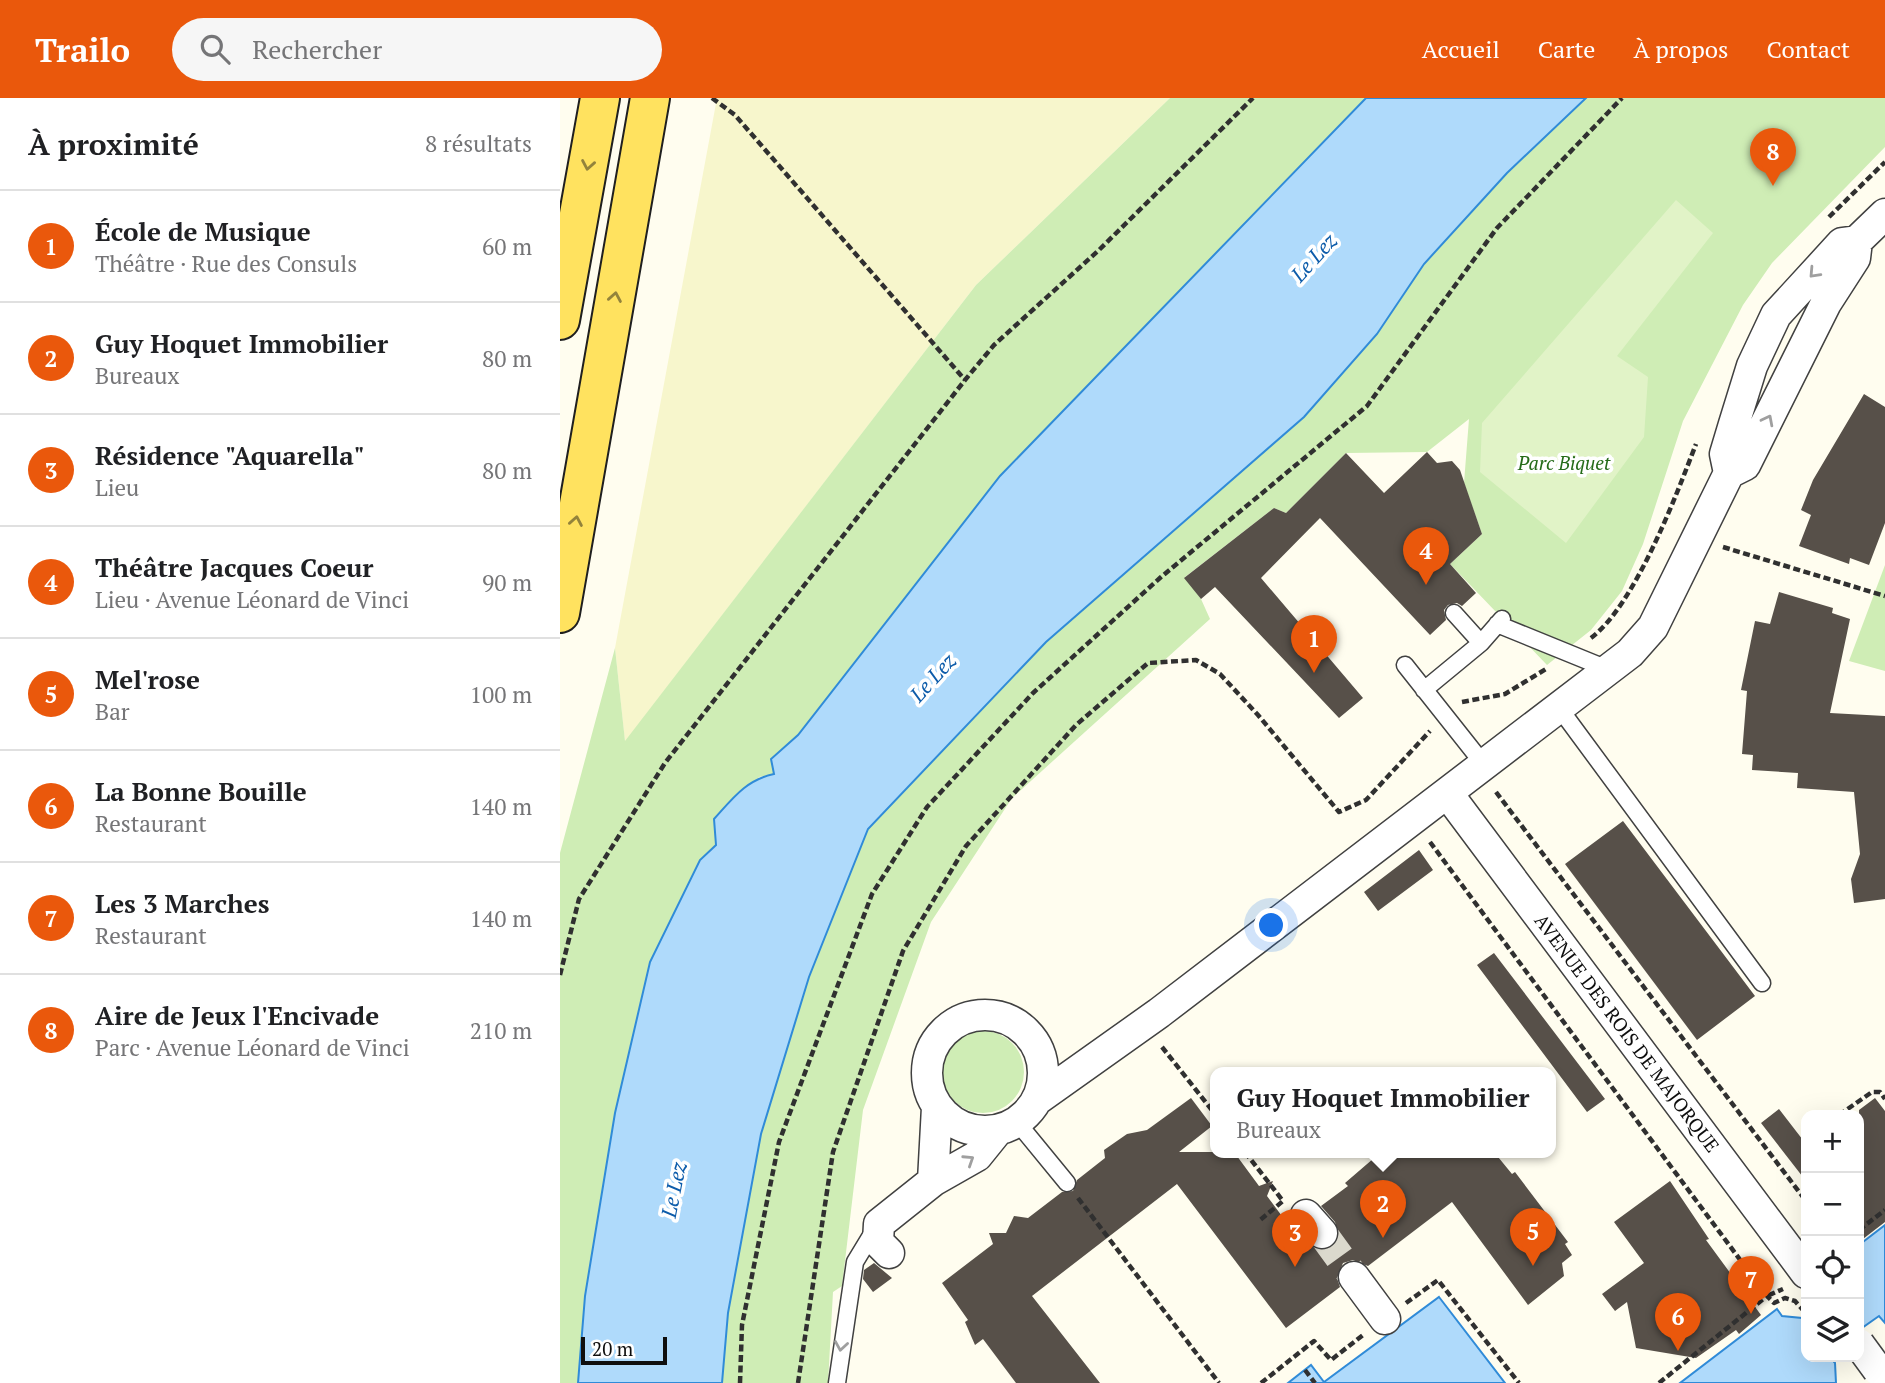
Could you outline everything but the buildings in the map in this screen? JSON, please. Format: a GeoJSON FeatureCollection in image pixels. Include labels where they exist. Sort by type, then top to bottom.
{"type":"FeatureCollection","features":[{"type":"Feature","properties":{"kind":"main road"},"geometry":{"type":"LineString","coordinates":[[560,320],[600,98]]}},
{"type":"Feature","properties":{"kind":"main road"},"geometry":{"type":"LineString","coordinates":[[560,613],[650,98]]}},
{"type":"Feature","properties":{"kind":"street"},"geometry":{"type":"LineString","coordinates":[[1729,473],[1725,454],[1752,366],[1776,314],[1842,243],[1857,241],[1885,214]]}},
{"type":"Feature","properties":{"kind":"street"},"geometry":{"type":"LineString","coordinates":[[889,1253],[878,1242],[879,1224],[933,1181],[977,1156],[1038,1099],[1107,1051],[1560,709],[1609,670],[1653,626],[1729,473],[1745,465],[1826,303],[1855,258],[1857,241]]}},
{"type":"Feature","properties":{"kind":"street","name":"AVENUE DES ROIS DE MAJORQUE"},"geometry":{"type":"LineString","coordinates":[[1457,787],[1801,1265]]}},
{"type":"Feature","properties":{"kind":"street"},"geometry":{"type":"LineString","coordinates":[[1008,1126],[964,1128],[937,1107],[929,1090],[926,1072],[929,1053],[939,1037],[952,1024],[970,1016],[988,1014],[1007,1019],[1023,1029],[1035,1043],[1043,1071],[1038,1099]]}},
{"type":"Feature","properties":{"kind":"street"},"geometry":{"type":"LineString","coordinates":[[1035,1043],[1072,1056],[1107,1051]]}},
{"type":"Feature","properties":{"kind":"street"},"geometry":{"type":"LineString","coordinates":[[933,1181],[937,1107]]}},
{"type":"Feature","properties":{"kind":"street"},"geometry":{"type":"LineString","coordinates":[[1354,1277],[1385,1319]]}},
{"type":"Feature","properties":{"kind":"street"},"geometry":{"type":"LineString","coordinates":[[1864,1351],[1882,1374]]}},
{"type":"Feature","properties":{"kind":"lane"},"geometry":{"type":"LineString","coordinates":[[1454,613],[1481,643]]}},
{"type":"Feature","properties":{"kind":"lane"},"geometry":{"type":"LineString","coordinates":[[1424,690],[1481,643],[1500,621],[1609,670]]}},
{"type":"Feature","properties":{"kind":"lane"},"geometry":{"type":"LineString","coordinates":[[1405,666],[1444,715],[1457,787]]}},
{"type":"Feature","properties":{"kind":"lane"},"geometry":{"type":"LineString","coordinates":[[1560,709],[1762,983]]}},
{"type":"Feature","properties":{"kind":"lane"},"geometry":{"type":"LineString","coordinates":[[1008,1126],[1067,1183]]}},
{"type":"Feature","properties":{"kind":"lane"},"geometry":{"type":"LineString","coordinates":[[837,1383],[855,1262],[879,1224]]}},
{"type":"Feature","properties":{"kind":"path"},"geometry":{"type":"LineString","coordinates":[[712,98],[734,115],[965,380]]}},
{"type":"Feature","properties":{"kind":"path"},"geometry":{"type":"LineString","coordinates":[[560,975],[579,899],[664,763],[965,380],[995,345],[1099,250],[1253,98]]}},
{"type":"Feature","properties":{"kind":"path"},"geometry":{"type":"LineString","coordinates":[[740,1383],[742,1325],[779,1142],[872,894],[927,807],[1033,693],[1161,577],[1367,406],[1497,228],[1622,98]]}},
{"type":"Feature","properties":{"kind":"path"},"geometry":{"type":"LineString","coordinates":[[1825,220],[1885,162]]}},
{"type":"Feature","properties":{"kind":"path"},"geometry":{"type":"LineString","coordinates":[[798,1383],[833,1152],[903,951],[966,846],[1076,725],[1147,663],[1196,660],[1220,674],[1258,715],[1339,813],[1366,800],[1444,715],[1464,700],[1505,694],[1601,631],[1628,590],[1667,519],[1696,442]]}},
{"type":"Feature","properties":{"kind":"path"},"geometry":{"type":"LineString","coordinates":[[1695,538],[1885,596]]}},
{"type":"Feature","properties":{"kind":"path"},"geometry":{"type":"LineString","coordinates":[[1801,1194],[1495,791],[1485,798],[1457,787],[1438,829],[1426,838],[1767,1296],[1774,1303],[1785,1298],[1795,1301],[1801,1308]]}},
{"type":"Feature","properties":{"kind":"path"},"geometry":{"type":"LineString","coordinates":[[1157,1041],[1210,1108]]}},
{"type":"Feature","properties":{"kind":"path"},"geometry":{"type":"LineString","coordinates":[[1846,1110],[1871,1092],[1880,1092],[1885,1100]]}},
{"type":"Feature","properties":{"kind":"path"},"geometry":{"type":"LineString","coordinates":[[1250,1158],[1283,1201],[1259,1221]]}},
{"type":"Feature","properties":{"kind":"path"},"geometry":{"type":"LineString","coordinates":[[1067,1183],[1219,1383]]}},
{"type":"Feature","properties":{"kind":"path"},"geometry":{"type":"LineString","coordinates":[[1864,1226],[1885,1210]]}},
{"type":"Feature","properties":{"kind":"path"},"geometry":{"type":"LineString","coordinates":[[1659,1383],[1774,1292]]}},
{"type":"Feature","properties":{"kind":"path"},"geometry":{"type":"LineString","coordinates":[[1305,1370],[1315,1383]]}},
{"type":"Feature","properties":{"kind":"green space"},"geometry":{"type":"Polygon","coordinates":[[[717,98],[1170,98],[976,285],[625,742],[615,648],[717,98]]]}},
{"type":"Feature","properties":{"kind":"green space"},"geometry":{"type":"Polygon","coordinates":[[[1170,98],[1366,98],[1000,476],[798,735],[772,759],[775,774],[759,777],[716,845],[700,860],[650,962],[615,1113],[585,1296],[578,1383],[560,1383],[560,853],[615,648],[625,741],[976,285],[1170,98]]]}},
{"type":"Feature","properties":{"kind":"green space","name":"Parc Biquet"},"geometry":{"type":"Polygon","coordinates":[[[1586,98],[1885,98],[1885,147],[1772,263],[1743,305],[1683,421],[1643,544],[1622,591],[1591,630],[1547,665],[1450,564],[1482,534],[1464,483],[1469,419],[1427,452],[1346,453],[1286,513],[1274,508],[1185,577],[1201,599],[1210,619],[1012,798],[931,922],[863,1110],[842,1286],[833,1292],[828,1383],[722,1383],[728,1313],[761,1134],[809,977],[868,829],[1046,642],[1304,417],[1374,338],[1424,264],[1507,173],[1586,98]]]}},
{"type":"Feature","properties":{"kind":"green space","name":"Parc Biquet"},"geometry":{"type":"Polygon","coordinates":[[[1676,200],[1713,233],[1617,356],[1648,377],[1644,437],[1566,543],[1480,472],[1482,423],[1676,200]]]}},
{"type":"Feature","properties":{"kind":"green space"},"geometry":{"type":"Polygon","coordinates":[[[1885,565],[1885,671],[1849,661],[1885,565]]]}},
{"type":"Feature","properties":{"kind":"green space"},"geometry":{"type":"Polygon","coordinates":[[[983,1031],[999,1034],[1012,1043],[1021,1056],[1024,1072],[1021,1088],[1012,1101],[999,1110],[983,1113],[967,1110],[954,1101],[945,1088],[942,1072],[945,1056],[954,1043],[967,1034],[983,1031]]]}},
{"type":"Feature","properties":{"kind":"water","name":"Le Lez"},"geometry":{"type":"Polygon","coordinates":[[[1366,98],[1586,98],[1507,173],[1424,264],[1377,334],[1304,417],[1046,642],[868,829],[809,977],[761,1134],[728,1313],[722,1383],[578,1383],[585,1296],[615,1113],[650,962],[700,860],[716,845],[714,819],[748,785],[774,774],[771,759],[798,735],[1000,476],[1366,98]]]}},
{"type":"Feature","properties":{"kind":"water"},"geometry":{"type":"Polygon","coordinates":[[[1885,1225],[1885,1323],[1879,1316],[1864,1326],[1864,1299],[1864,1241],[1885,1225]]]}},
{"type":"Feature","properties":{"kind":"water"},"geometry":{"type":"Polygon","coordinates":[[[1439,1297],[1505,1383],[1288,1383],[1311,1365],[1324,1382],[1439,1297]]]}},
{"type":"Feature","properties":{"kind":"water"},"geometry":{"type":"Polygon","coordinates":[[[1777,1309],[1782,1316],[1801,1318],[1801,1362],[1835,1363],[1836,1383],[1680,1383],[1777,1309]]]}},
{"type":"Feature","properties":{"kind":"tunnel"},"geometry":{"type":"LineString","coordinates":[[1322,1233],[1354,1277]]}},
{"type":"Feature","properties":{"kind":"place","name":"Aire de Jeux l'Encivade"},"geometry":{"type":"Point","coordinates":[1773,186]}},
{"type":"Feature","properties":{"kind":"place","name":"Théâtre Jacques Coeur"},"geometry":{"type":"Point","coordinates":[1426,585]}},
{"type":"Feature","properties":{"kind":"place","name":"École de Musique"},"geometry":{"type":"Point","coordinates":[1314,673]}},
{"type":"Feature","properties":{"kind":"place","name":"Guy Hoquet Immobilier"},"geometry":{"type":"Point","coordinates":[1383,1238]}},
{"type":"Feature","properties":{"kind":"place","name":"Mel'rose"},"geometry":{"type":"Point","coordinates":[1533,1266]}},
{"type":"Feature","properties":{"kind":"place","name":"Résidence \"Aquarella\""},"geometry":{"type":"Point","coordinates":[1295,1267]}},
{"type":"Feature","properties":{"kind":"place","name":"Les 3 Marches"},"geometry":{"type":"Point","coordinates":[1751,1314]}},
{"type":"Feature","properties":{"kind":"place","name":"La Bonne Bouille"},"geometry":{"type":"Point","coordinates":[1678,1351]}}]}
